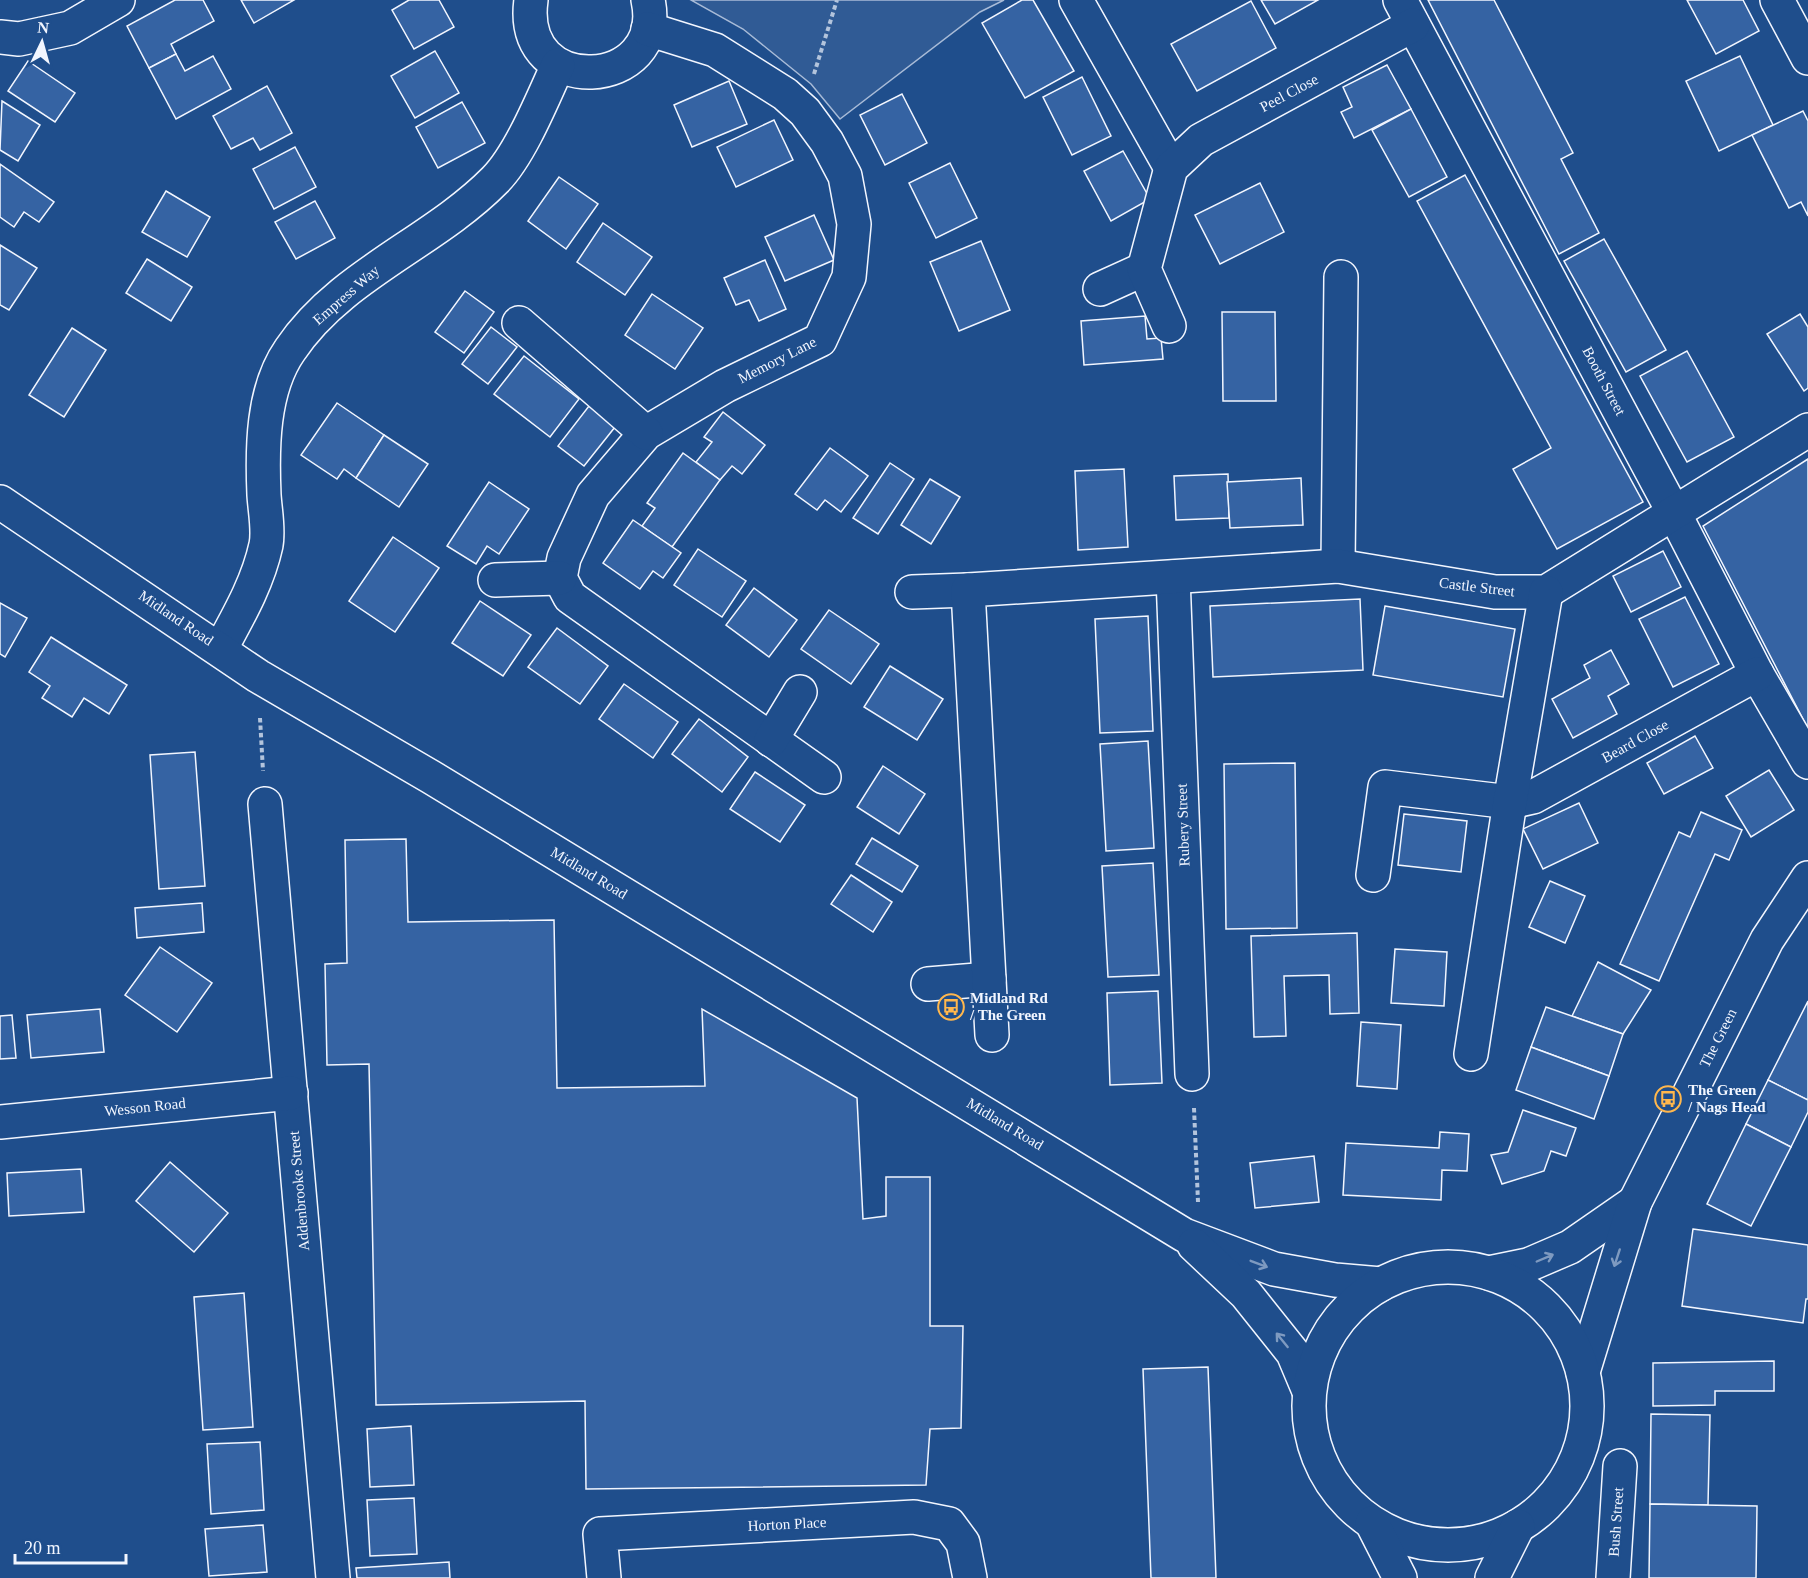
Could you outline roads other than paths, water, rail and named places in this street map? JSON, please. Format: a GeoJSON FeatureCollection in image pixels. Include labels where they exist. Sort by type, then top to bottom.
{"type":"FeatureCollection","features":[{"type":"Feature","properties":{"kind":"street"},"geometry":{"type":"LineString","coordinates":[[0,37],[19,39],[70,28],[118,0]]}},
{"type":"Feature","properties":{"kind":"street"},"geometry":{"type":"LineString","coordinates":[[531,0],[529,15],[534,36],[544,54],[558,65],[574,72],[591,74],[612,70],[624,63],[639,48],[648,14]]}},
{"type":"Feature","properties":{"kind":"street"},"geometry":{"type":"LineString","coordinates":[[1076,0],[1171,168],[1144,269],[1169,326]]}},
{"type":"Feature","properties":{"kind":"street"},"geometry":{"type":"LineString","coordinates":[[1777,0],[1808,57]]}},
{"type":"Feature","properties":{"kind":"street","name":"Peel Close"},"geometry":{"type":"LineString","coordinates":[[1171,168],[1201,140],[1406,13]]}},
{"type":"Feature","properties":{"kind":"street","name":"Booth Street"},"geometry":{"type":"LineString","coordinates":[[1406,13],[1674,513],[1757,674],[1808,762]]}},
{"type":"Feature","properties":{"kind":"street","name":"Memory Lane"},"geometry":{"type":"LineString","coordinates":[[560,578],[564,558],[593,495],[646,434],[725,386],[820,340],[849,277],[854,224],[845,176],[826,142],[805,112],[785,94],[715,50],[648,14]]}},
{"type":"Feature","properties":{"kind":"street","name":"Empress Way"},"geometry":{"type":"LineString","coordinates":[[220,648],[250,594],[267,543],[264,462],[266,417],[276,378],[289,350],[318,316],[348,291],[383,263],[468,205],[497,178],[532,122],[558,65]]}},
{"type":"Feature","properties":{"kind":"street"},"geometry":{"type":"LineString","coordinates":[[1101,289],[1144,269]]}},
{"type":"Feature","properties":{"kind":"street"},"geometry":{"type":"LineString","coordinates":[[1338,566],[1341,277]]}},
{"type":"Feature","properties":{"kind":"street"},"geometry":{"type":"LineString","coordinates":[[519,324],[646,434]]}},
{"type":"Feature","properties":{"kind":"street"},"geometry":{"type":"LineString","coordinates":[[1471,1054],[1510,802],[1546,592],[1808,430]]}},
{"type":"Feature","properties":{"kind":"street","name":"Midland Road"},"geometry":{"type":"LineString","coordinates":[[0,502],[220,648],[258,676],[431,777],[1192,1238],[1274,1269],[1335,1280],[1381,1284]]}},
{"type":"Feature","properties":{"kind":"street","name":"Castle Street"},"geometry":{"type":"LineString","coordinates":[[912,592],[1338,566],[1495,592],[1546,592]]}},
{"type":"Feature","properties":{"kind":"street","name":"Rubery Street"},"geometry":{"type":"LineString","coordinates":[[1173,577],[1192,1074]]}},
{"type":"Feature","properties":{"kind":"street"},"geometry":{"type":"LineString","coordinates":[[495,580],[560,578],[570,597],[824,777]]}},
{"type":"Feature","properties":{"kind":"street"},"geometry":{"type":"LineString","coordinates":[[968,590],[992,1035]]}},
{"type":"Feature","properties":{"kind":"street","name":"Beard Close"},"geometry":{"type":"LineString","coordinates":[[1510,802],[1533,796],[1757,674]]}},
{"type":"Feature","properties":{"kind":"street"},"geometry":{"type":"LineString","coordinates":[[771,740],[800,692]]}},
{"type":"Feature","properties":{"kind":"street"},"geometry":{"type":"LineString","coordinates":[[1373,875],[1385,787],[1510,802]]}},
{"type":"Feature","properties":{"kind":"street","name":"Addenbrooke Street"},"geometry":{"type":"LineString","coordinates":[[265,804],[333,1578]]}},
{"type":"Feature","properties":{"kind":"street","name":"The Green"},"geometry":{"type":"LineString","coordinates":[[1583,1372],[1635,1202],[1767,940],[1808,878]]}},
{"type":"Feature","properties":{"kind":"street"},"geometry":{"type":"LineString","coordinates":[[927,984],[989,980]]}},
{"type":"Feature","properties":{"kind":"street","name":"Wesson Road"},"geometry":{"type":"LineString","coordinates":[[0,1122],[291,1093]]}},
{"type":"Feature","properties":{"kind":"street","name":"The Green"},"geometry":{"type":"LineString","coordinates":[[1489,1273],[1528,1264],[1570,1247],[1635,1202]]}},
{"type":"Feature","properties":{"kind":"street","name":"Midland Road"},"geometry":{"type":"LineString","coordinates":[[1192,1238],[1246,1294],[1293,1353],[1309,1391]]}},
{"type":"Feature","properties":{"kind":"street"},"geometry":{"type":"LineString","coordinates":[[1434,1268],[1468,1268],[1489,1273],[1531,1294],[1558,1321],[1573,1345],[1583,1372],[1587,1394],[1586,1419],[1581,1445],[1572,1467],[1546,1503],[1518,1526],[1472,1542],[1445,1545],[1396,1535],[1372,1523],[1341,1495],[1327,1474],[1315,1447],[1309,1420],[1309,1391],[1317,1357],[1329,1333],[1349,1308],[1381,1284],[1399,1275],[1434,1268]]}},
{"type":"Feature","properties":{"kind":"street","name":"Bush Street"},"geometry":{"type":"LineString","coordinates":[[1613,1578],[1620,1466]]}},
{"type":"Feature","properties":{"kind":"street","name":"Horton Place"},"geometry":{"type":"LineString","coordinates":[[604,1578],[600,1534],[914,1517],[949,1524],[963,1543],[970,1578]]}},
{"type":"Feature","properties":{"kind":"street"},"geometry":{"type":"LineString","coordinates":[[1372,1523],[1400,1578]]}},
{"type":"Feature","properties":{"kind":"street"},"geometry":{"type":"LineString","coordinates":[[1492,1578],[1518,1526]]}},
{"type":"Feature","properties":{"kind":"place","name":"Midland Rd / The Green"},"geometry":{"type":"Point","coordinates":[951,1007]}},
{"type":"Feature","properties":{"kind":"place","name":"The Green / Nags Head"},"geometry":{"type":"Point","coordinates":[1668,1099]}}]}
